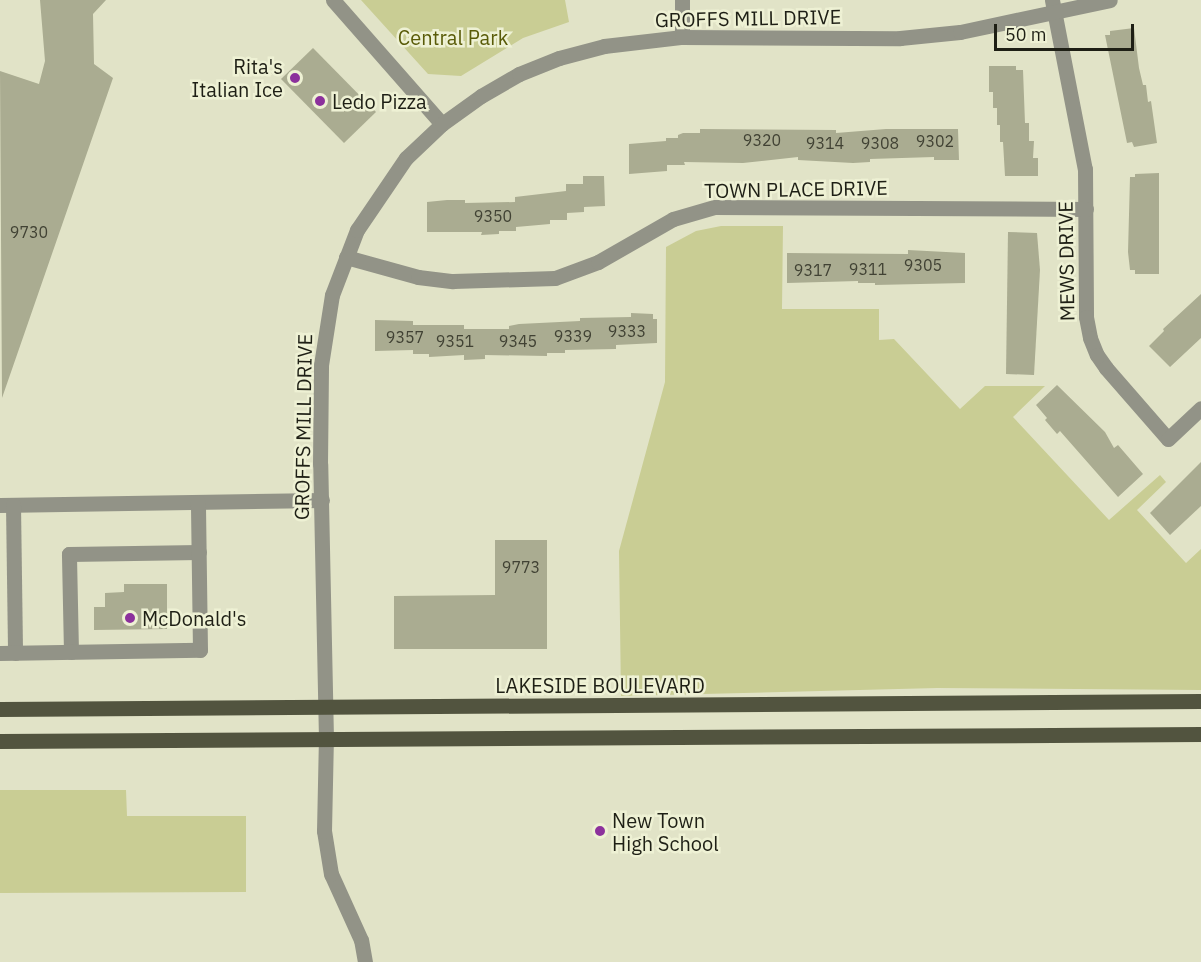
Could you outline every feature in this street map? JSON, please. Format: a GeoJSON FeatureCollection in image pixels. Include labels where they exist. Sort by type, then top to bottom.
{"type":"FeatureCollection","features":[{"type":"Feature","properties":{"kind":"main road","name":"LAKESIDE BOULEVARD"},"geometry":{"type":"LineString","coordinates":[[0,709],[325,709],[1201,702]]}},
{"type":"Feature","properties":{"kind":"main road"},"geometry":{"type":"LineString","coordinates":[[0,741],[1201,734]]}},
{"type":"Feature","properties":{"kind":"street"},"geometry":{"type":"LineString","coordinates":[[333,0],[442,124]]}},
{"type":"Feature","properties":{"kind":"street"},"geometry":{"type":"LineString","coordinates":[[682,0],[682,37]]}},
{"type":"Feature","properties":{"kind":"street","name":"GROFFS MILL DRIVE"},"geometry":{"type":"LineString","coordinates":[[365,962],[360,940],[331,874],[324,831],[326,739],[321,365],[328,315],[357,230],[380,193],[406,158],[442,124],[481,96],[519,74],[559,58],[604,46],[682,37],[900,38],[960,32],[1053,6],[1110,0]]}},
{"type":"Feature","properties":{"kind":"street","name":"MEWS DRIVE"},"geometry":{"type":"LineString","coordinates":[[1053,6],[1082,140],[1086,209],[1086,317],[1090,338],[1097,355],[1168,439],[1201,408]]}},
{"type":"Feature","properties":{"kind":"street","name":"TOWN PLACE DRIVE"},"geometry":{"type":"LineString","coordinates":[[346,257],[418,278],[453,281],[555,278],[598,262],[673,219],[714,207],[1086,209]]}},
{"type":"Feature","properties":{"kind":"street"},"geometry":{"type":"LineString","coordinates":[[198,502],[200,650],[8,653],[7,505],[322,500]]}},
{"type":"Feature","properties":{"kind":"street"},"geometry":{"type":"LineString","coordinates":[[71,652],[69,554],[199,552]]}},
{"type":"Feature","properties":{"kind":"green space","name":"Central Park"},"geometry":{"type":"Polygon","coordinates":[[[361,0],[565,0],[569,22],[523,38],[461,76],[428,74],[361,0]]]}},
{"type":"Feature","properties":{"kind":"green space"},"geometry":{"type":"Polygon","coordinates":[[[721,226],[783,226],[782,309],[879,309],[879,340],[894,339],[960,409],[985,386],[1045,386],[1013,417],[1109,520],[1160,475],[1166,482],[1137,510],[1186,563],[1201,549],[1201,690],[937,688],[621,696],[619,551],[665,382],[666,247],[696,231],[721,226]]]}},
{"type":"Feature","properties":{"kind":"green space"},"geometry":{"type":"Polygon","coordinates":[[[0,790],[126,790],[127,816],[246,816],[246,892],[0,893],[0,790]]]}},
{"type":"Feature","properties":{"kind":"building"},"geometry":{"type":"Polygon","coordinates":[[[40,0],[106,0],[93,14],[94,64],[113,78],[2,398],[0,71],[39,84],[45,61],[40,0]]]}},
{"type":"Feature","properties":{"kind":"building"},"geometry":{"type":"Polygon","coordinates":[[[1134,28],[1139,68],[1143,85],[1146,85],[1148,102],[1151,101],[1157,143],[1134,147],[1132,142],[1127,143],[1105,35],[1110,35],[1110,31],[1134,28]]]}},
{"type":"Feature","properties":{"kind":"building"},"geometry":{"type":"Polygon","coordinates":[[[313,48],[376,112],[344,143],[281,79],[313,48]]]}},
{"type":"Feature","properties":{"kind":"building"},"geometry":{"type":"Polygon","coordinates":[[[989,66],[1016,66],[1016,70],[1023,70],[1025,123],[1029,123],[1029,141],[1034,141],[1033,158],[1038,158],[1038,176],[1005,176],[1003,142],[1000,142],[1000,125],[997,125],[997,108],[993,108],[993,92],[989,92],[989,66]]]}},
{"type":"Feature","properties":{"kind":"building"},"geometry":{"type":"Polygon","coordinates":[[[700,129],[836,130],[836,133],[886,129],[958,129],[959,160],[934,160],[934,157],[870,159],[870,162],[853,163],[798,160],[798,157],[743,163],[684,162],[685,165],[667,165],[667,171],[629,174],[629,144],[666,141],[666,138],[678,138],[678,135],[683,133],[700,133],[700,129]]]}},
{"type":"Feature","properties":{"kind":"building"},"geometry":{"type":"Polygon","coordinates":[[[1159,173],[1159,274],[1135,274],[1135,270],[1130,270],[1128,252],[1130,177],[1135,177],[1135,174],[1159,173]]]}},
{"type":"Feature","properties":{"kind":"building"},"geometry":{"type":"Polygon","coordinates":[[[583,176],[604,176],[605,206],[584,207],[584,212],[567,213],[567,220],[550,220],[550,224],[516,227],[516,231],[499,231],[499,234],[427,232],[427,202],[465,200],[465,203],[515,202],[515,197],[566,191],[566,184],[583,184],[583,176]]]}},
{"type":"Feature","properties":{"kind":"building"},"geometry":{"type":"Polygon","coordinates":[[[1008,232],[1037,233],[1040,270],[1034,375],[1006,374],[1008,232]]]}},
{"type":"Feature","properties":{"kind":"building"},"geometry":{"type":"Polygon","coordinates":[[[908,250],[965,253],[965,283],[875,285],[875,283],[858,283],[858,281],[787,283],[787,253],[908,254],[908,250]]]}},
{"type":"Feature","properties":{"kind":"building"},"geometry":{"type":"Polygon","coordinates":[[[1201,294],[1201,338],[1170,367],[1149,346],[1164,331],[1163,329],[1201,294]]]}},
{"type":"Feature","properties":{"kind":"building"},"geometry":{"type":"Polygon","coordinates":[[[631,313],[653,314],[653,319],[657,319],[657,343],[616,345],[616,349],[565,350],[565,353],[547,353],[547,356],[485,355],[485,359],[464,360],[464,355],[429,357],[429,354],[413,354],[413,350],[375,351],[375,320],[413,321],[413,325],[464,325],[464,329],[509,329],[509,326],[519,324],[580,321],[580,318],[631,317],[631,313]]]}},
{"type":"Feature","properties":{"kind":"building"},"geometry":{"type":"Polygon","coordinates":[[[1057,385],[1105,432],[1114,448],[1118,445],[1143,474],[1118,497],[1060,431],[1057,434],[1036,405],[1057,385]]]}},
{"type":"Feature","properties":{"kind":"building"},"geometry":{"type":"Polygon","coordinates":[[[1201,462],[1201,506],[1170,535],[1150,513],[1201,462]]]}},
{"type":"Feature","properties":{"kind":"building"},"geometry":{"type":"Polygon","coordinates":[[[495,540],[547,540],[547,649],[394,649],[394,596],[495,595],[495,540]]]}},
{"type":"Feature","properties":{"kind":"building","name":"McDonald's"},"geometry":{"type":"Polygon","coordinates":[[[124,584],[167,584],[167,629],[94,630],[94,607],[105,607],[105,593],[124,592],[124,584]]]}},
{"type":"Feature","properties":{"kind":"place","name":"Rita's Italian Ice"},"geometry":{"type":"Point","coordinates":[295,78]}},
{"type":"Feature","properties":{"kind":"place","name":"Ledo Pizza"},"geometry":{"type":"Point","coordinates":[320,101]}},
{"type":"Feature","properties":{"kind":"place","name":"McDonald's"},"geometry":{"type":"Point","coordinates":[130,618]}},
{"type":"Feature","properties":{"kind":"place","name":"New Town High School"},"geometry":{"type":"Point","coordinates":[600,831]}}]}
